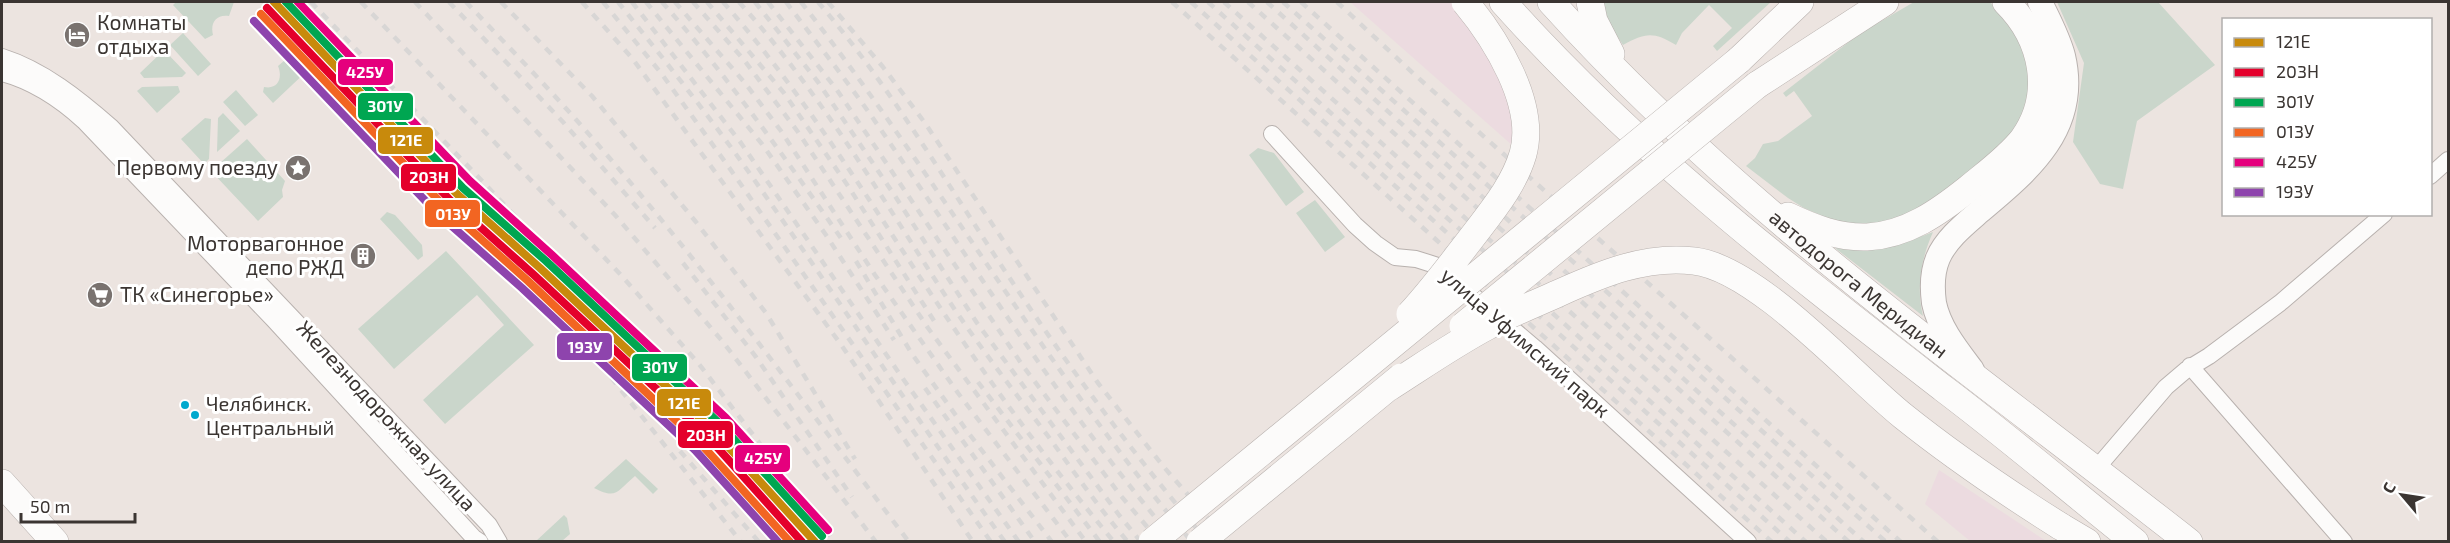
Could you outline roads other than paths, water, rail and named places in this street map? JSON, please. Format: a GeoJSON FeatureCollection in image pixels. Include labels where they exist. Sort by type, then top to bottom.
{"type":"FeatureCollection","features":[{"type":"Feature","properties":{"kind":"main road"},"geometry":{"type":"LineString","coordinates":[[1352,378],[1418,305],[1494,208],[1509,185],[1523,154],[1523,119],[1508,67],[1491,35],[1465,2]]}},
{"type":"Feature","properties":{"kind":"main road","name":"автодорога Меридиан"},"geometry":{"type":"LineString","coordinates":[[1503,2],[1575,79],[1708,202],[1846,315],[1946,389],[2135,542]]}},
{"type":"Feature","properties":{"kind":"main road","name":"автодорога Меридиан"},"geometry":{"type":"LineString","coordinates":[[1551,2],[1598,54],[1633,88],[1758,201],[1864,290],[2189,542]]}},
{"type":"Feature","properties":{"kind":"main road"},"geometry":{"type":"LineString","coordinates":[[1590,2],[1598,29],[1633,88]]}},
{"type":"Feature","properties":{"kind":"main road"},"geometry":{"type":"LineString","coordinates":[[1739,60],[1800,2]]}},
{"type":"Feature","properties":{"kind":"main road"},"geometry":{"type":"LineString","coordinates":[[1152,542],[1810,2]]}},
{"type":"Feature","properties":{"kind":"main road"},"geometry":{"type":"LineString","coordinates":[[1200,542],[1861,2]]}},
{"type":"Feature","properties":{"kind":"main road"},"geometry":{"type":"LineString","coordinates":[[1757,85],[1885,2]]}},
{"type":"Feature","properties":{"kind":"main road"},"geometry":{"type":"LineString","coordinates":[[1758,201],[1810,226],[1840,235],[1867,237],[1884,235],[1919,223],[1972,186],[2022,140],[2032,123],[2042,89],[2042,70],[2038,52],[2021,19],[2006,2]]}},
{"type":"Feature","properties":{"kind":"main road"},"geometry":{"type":"LineString","coordinates":[[1975,375],[1941,324],[1935,303],[1933,277],[1937,260],[1952,237],[2028,169],[2051,140],[2058,124],[2065,97],[2065,71],[2057,38],[2040,2]]}},
{"type":"Feature","properties":{"kind":"main road"},"geometry":{"type":"LineString","coordinates":[[1388,388],[1488,326],[1589,280],[1643,263],[1679,260],[1702,262],[1731,272],[1748,283],[1776,304],[1929,436],[1995,484],[2087,542]]}},
{"type":"Feature","properties":{"kind":"main road"},"geometry":{"type":"LineString","coordinates":[[2,483],[54,542]]}},
{"type":"Feature","properties":{"kind":"street","name":"Железнодорожная улица"},"geometry":{"type":"LineString","coordinates":[[2,57],[24,66],[71,94],[111,127],[408,438],[489,525],[499,542]]}},
{"type":"Feature","properties":{"kind":"street","name":"Железнодорожная улица"},"geometry":{"type":"LineString","coordinates":[[2,73],[38,88],[68,106],[84,121],[274,320],[480,542]]}},
{"type":"Feature","properties":{"kind":"street","name":"улица Уфимский парк"},"geometry":{"type":"LineString","coordinates":[[1272,134],[1374,243],[1395,257],[1416,259],[1438,266],[1535,348],[1748,542]]}},
{"type":"Feature","properties":{"kind":"street"},"geometry":{"type":"LineString","coordinates":[[2432,174],[2448,160]]}},
{"type":"Feature","properties":{"kind":"street"},"geometry":{"type":"LineString","coordinates":[[2096,469],[2146,407],[2166,387],[2190,366],[2209,356],[2280,303],[2382,216]]}},
{"type":"Feature","properties":{"kind":"street"},"geometry":{"type":"LineString","coordinates":[[2190,366],[2344,542]]}},
{"type":"Feature","properties":{"kind":"railway"},"geometry":{"type":"LineString","coordinates":[[311,2],[486,185],[714,431]]}},
{"type":"Feature","properties":{"kind":"railway"},"geometry":{"type":"LineString","coordinates":[[361,2],[620,274],[699,364],[835,542]]}},
{"type":"Feature","properties":{"kind":"railway"},"geometry":{"type":"LineString","coordinates":[[415,2],[615,215],[723,342],[876,542]]}},
{"type":"Feature","properties":{"kind":"railway"},"geometry":{"type":"LineString","coordinates":[[449,2],[563,122],[655,228]]}},
{"type":"Feature","properties":{"kind":"railway"},"geometry":{"type":"LineString","coordinates":[[466,2],[571,114],[659,217],[744,324],[909,542]]}},
{"type":"Feature","properties":{"kind":"railway"},"geometry":{"type":"LineString","coordinates":[[501,2],[592,96],[696,222],[766,313],[855,459]]}},
{"type":"Feature","properties":{"kind":"railway"},"geometry":{"type":"LineString","coordinates":[[582,2],[632,58],[842,346],[973,542]]}},
{"type":"Feature","properties":{"kind":"railway"},"geometry":{"type":"LineString","coordinates":[[603,2],[661,73],[728,166],[991,542]]}},
{"type":"Feature","properties":{"kind":"railway"},"geometry":{"type":"LineString","coordinates":[[618,2],[748,171],[1005,542]]}},
{"type":"Feature","properties":{"kind":"railway"},"geometry":{"type":"LineString","coordinates":[[632,2],[741,143],[901,376],[1019,542]]}},
{"type":"Feature","properties":{"kind":"railway"},"geometry":{"type":"LineString","coordinates":[[646,2],[762,144],[826,235],[894,340]]}},
{"type":"Feature","properties":{"kind":"railway"},"geometry":{"type":"LineString","coordinates":[[662,2],[733,89],[843,241]]}},
{"type":"Feature","properties":{"kind":"railway"},"geometry":{"type":"LineString","coordinates":[[675,2],[745,83],[781,131],[875,275],[958,393],[1071,542]]}},
{"type":"Feature","properties":{"kind":"railway"},"geometry":{"type":"LineString","coordinates":[[693,2],[744,60],[798,132],[928,328],[1086,542]]}},
{"type":"Feature","properties":{"kind":"railway"},"geometry":{"type":"LineString","coordinates":[[707,2],[784,93],[848,186],[936,324]]}},
{"type":"Feature","properties":{"kind":"railway"},"geometry":{"type":"LineString","coordinates":[[723,2],[790,85],[821,128],[1003,399],[1114,542]]}},
{"type":"Feature","properties":{"kind":"railway"},"geometry":{"type":"LineString","coordinates":[[739,2],[821,106],[968,329],[1128,542]]}},
{"type":"Feature","properties":{"kind":"railway"},"geometry":{"type":"LineString","coordinates":[[755,2],[818,82],[977,323],[1141,542]]}},
{"type":"Feature","properties":{"kind":"railway"},"geometry":{"type":"LineString","coordinates":[[768,2],[837,90],[1023,366],[1121,496],[1160,542]]}},
{"type":"Feature","properties":{"kind":"railway"},"geometry":{"type":"LineString","coordinates":[[786,2],[870,114],[1055,386],[1134,491],[1176,542]]}},
{"type":"Feature","properties":{"kind":"railway"},"geometry":{"type":"LineString","coordinates":[[801,2],[900,136],[1089,411],[1192,542]]}},
{"type":"Feature","properties":{"kind":"railway"},"geometry":{"type":"LineString","coordinates":[[818,2],[846,36],[897,107],[1063,357],[1134,451],[1208,542]]}},
{"type":"Feature","properties":{"kind":"railway"},"geometry":{"type":"LineString","coordinates":[[828,2],[883,67],[925,123],[1098,383],[1163,466],[1229,542]]}},
{"type":"Feature","properties":{"kind":"railway"},"geometry":{"type":"LineString","coordinates":[[1172,2],[1772,542]]}},
{"type":"Feature","properties":{"kind":"railway"},"geometry":{"type":"LineString","coordinates":[[1191,2],[1790,542]]}},
{"type":"Feature","properties":{"kind":"railway"},"geometry":{"type":"LineString","coordinates":[[1208,2],[1806,542]]}},
{"type":"Feature","properties":{"kind":"railway"},"geometry":{"type":"LineString","coordinates":[[1224,2],[1827,542]]}},
{"type":"Feature","properties":{"kind":"railway"},"geometry":{"type":"LineString","coordinates":[[1248,2],[1849,542]]}},
{"type":"Feature","properties":{"kind":"railway"},"geometry":{"type":"LineString","coordinates":[[1267,2],[1864,542]]}},
{"type":"Feature","properties":{"kind":"railway"},"geometry":{"type":"LineString","coordinates":[[1283,2],[1886,542]]}},
{"type":"Feature","properties":{"kind":"railway"},"geometry":{"type":"LineString","coordinates":[[1301,2],[1901,542]]}},
{"type":"Feature","properties":{"kind":"railway"},"geometry":{"type":"LineString","coordinates":[[1337,2],[1415,75],[1938,542]]}},
{"type":"Feature","properties":{"kind":"railway"},"geometry":{"type":"LineString","coordinates":[[465,186],[488,218]]}},
{"type":"Feature","properties":{"kind":"railway"},"geometry":{"type":"LineString","coordinates":[[457,194],[531,276],[741,542]]}},
{"type":"Feature","properties":{"kind":"railway"},"geometry":{"type":"LineString","coordinates":[[856,261],[912,354],[967,431],[1052,542]]}},
{"type":"Feature","properties":{"kind":"railway"},"geometry":{"type":"LineString","coordinates":[[683,263],[756,357],[852,497]]}},
{"type":"Feature","properties":{"kind":"railway"},"geometry":{"type":"LineString","coordinates":[[604,330],[724,460],[789,542]]}},
{"type":"Feature","properties":{"kind":"railway"},"geometry":{"type":"LineString","coordinates":[[978,382],[1100,542]]}},
{"type":"Feature","properties":{"kind":"railway"},"geometry":{"type":"LineString","coordinates":[[925,388],[1035,542]]}},
{"type":"Feature","properties":{"kind":"railway"},"geometry":{"type":"LineString","coordinates":[[680,451],[759,542]]}},
{"type":"Feature","properties":{"kind":"place","name":"Комнаты отдыха"},"geometry":{"type":"Point","coordinates":[77,35]}},
{"type":"Feature","properties":{"kind":"place","name":"Первому поезду"},"geometry":{"type":"Point","coordinates":[298,168]}},
{"type":"Feature","properties":{"kind":"place","name":"Моторвагонное депо РЖД"},"geometry":{"type":"Point","coordinates":[363,256]}},
{"type":"Feature","properties":{"kind":"place","name":"ТК «Синегорье»"},"geometry":{"type":"Point","coordinates":[100,295]}},
{"type":"Feature","properties":{"kind":"place","name":"Челябинск. Центральный"},"geometry":{"type":"Point","coordinates":[195,415]}}]}
